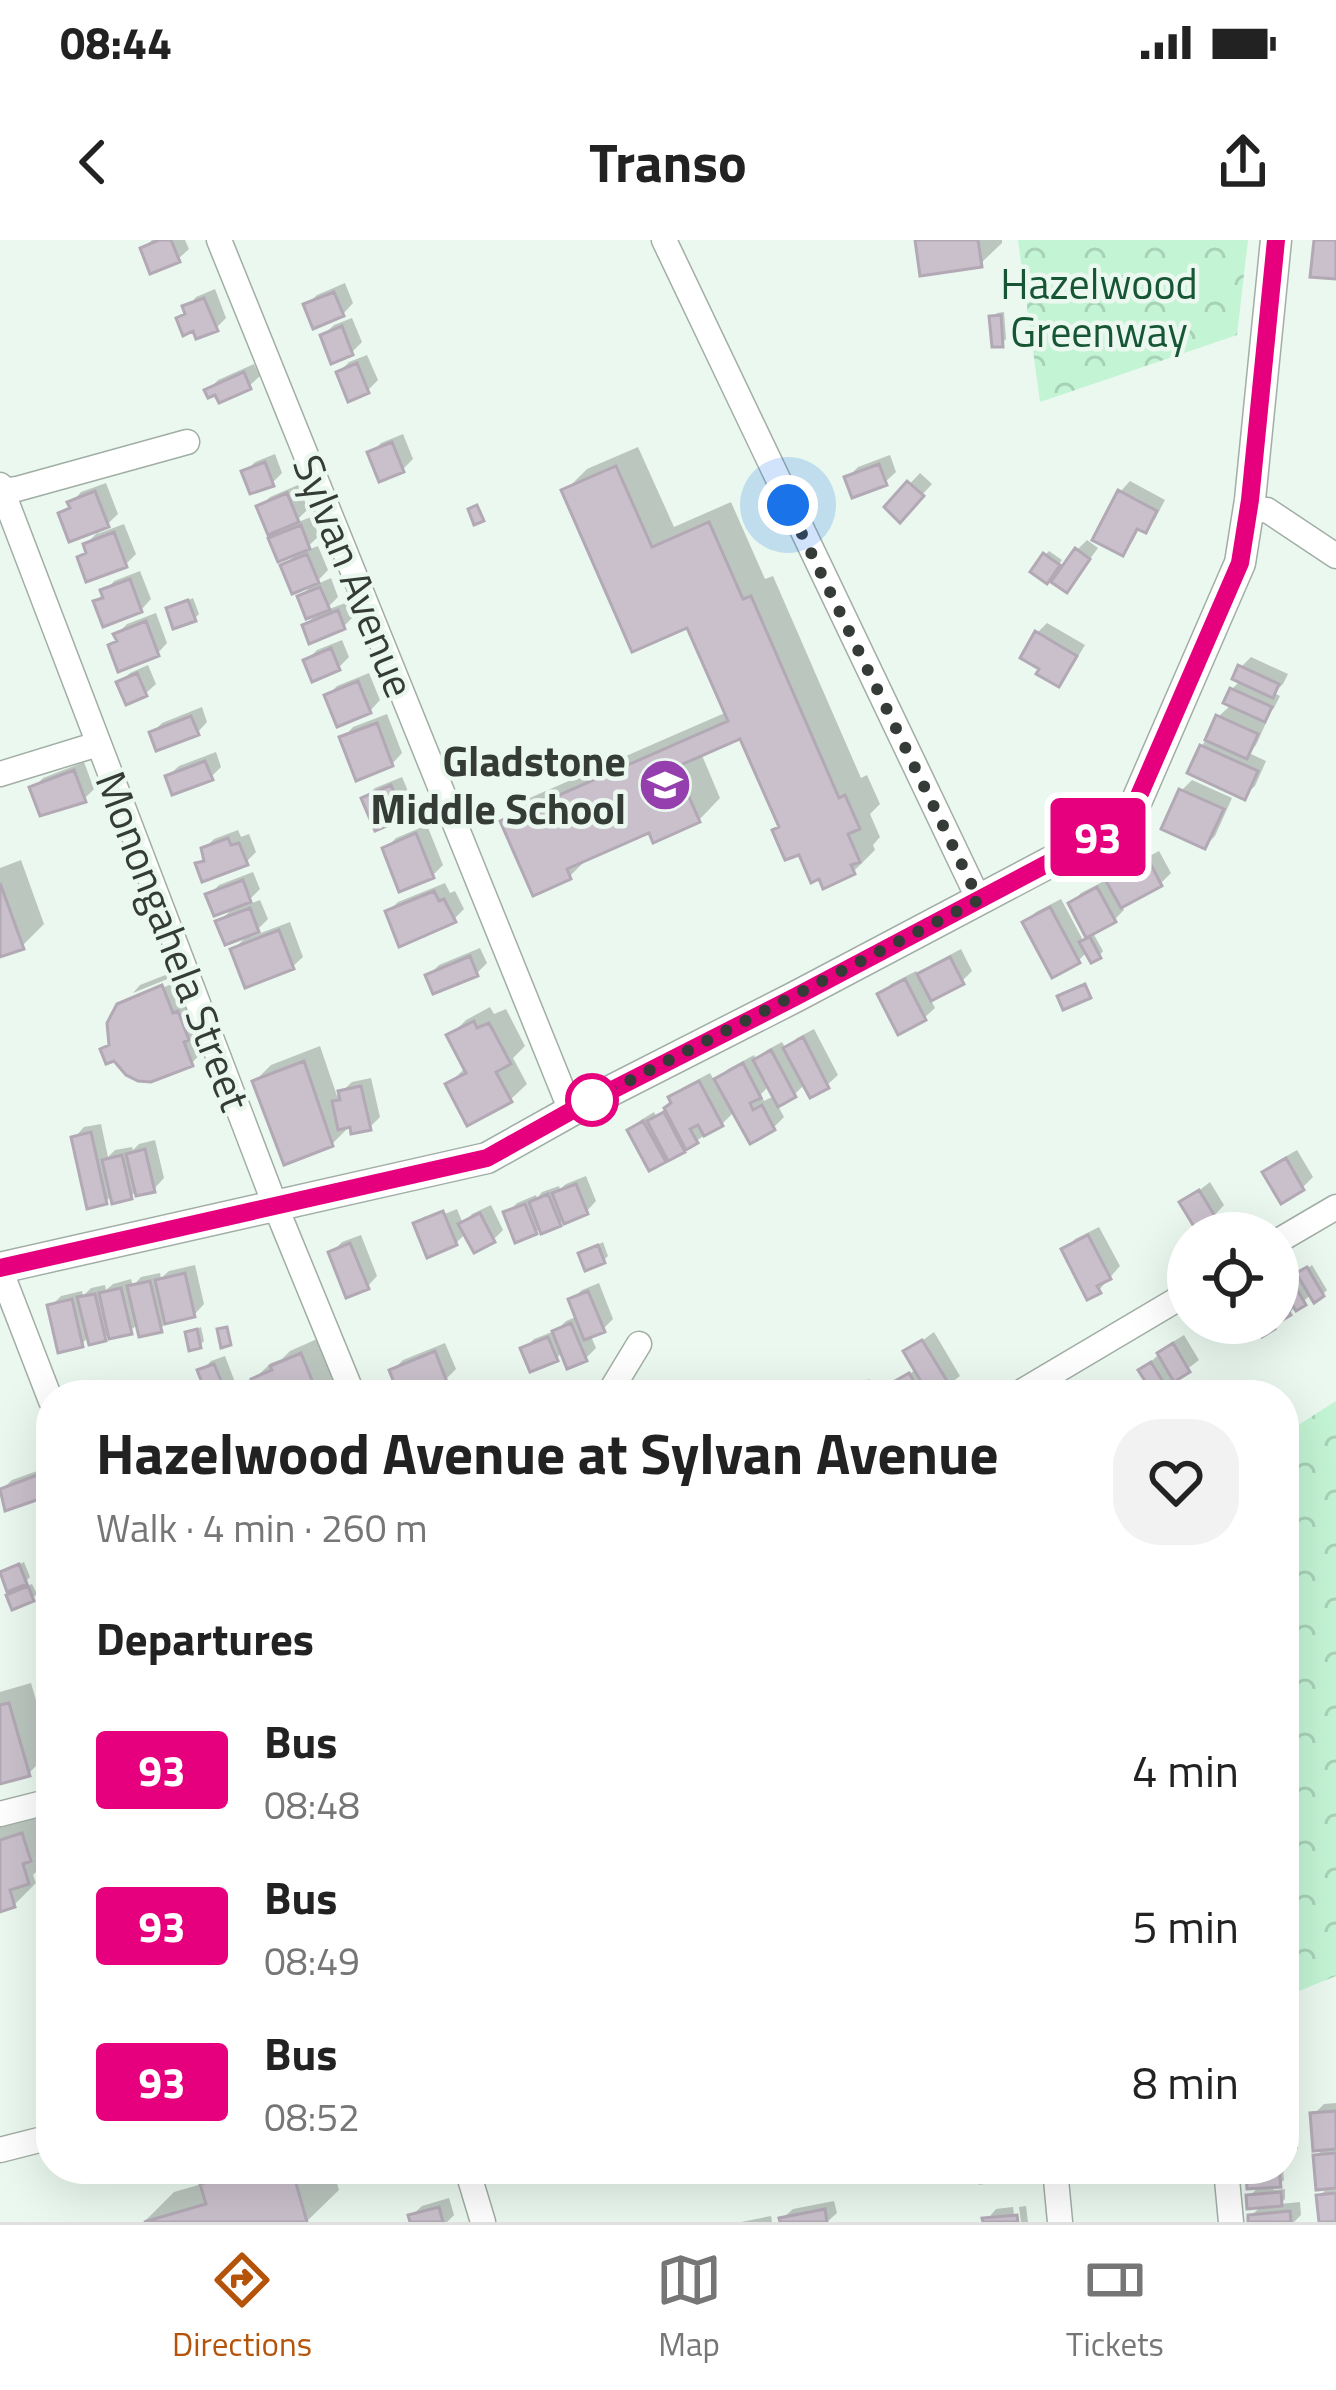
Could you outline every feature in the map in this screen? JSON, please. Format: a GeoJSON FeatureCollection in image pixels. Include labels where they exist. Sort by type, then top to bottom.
{"type":"FeatureCollection","features":[{"type":"Feature","properties":{"kind":"main road"},"geometry":{"type":"LineString","coordinates":[[0,1268],[487,1158],[1128,821],[1240,563],[1276,240]]}},
{"type":"Feature","properties":{"kind":"street","name":"Sylvan Avenue"},"geometry":{"type":"LineString","coordinates":[[219,240],[571,1111]]}},
{"type":"Feature","properties":{"kind":"street"},"geometry":{"type":"LineString","coordinates":[[664,240],[979,900]]}},
{"type":"Feature","properties":{"kind":"street"},"geometry":{"type":"LineString","coordinates":[[1,489],[17,489],[187,442]]}},
{"type":"Feature","properties":{"kind":"street","name":"Monongahela Street"},"geometry":{"type":"LineString","coordinates":[[1,489],[274,1205],[347,1380]]}},
{"type":"Feature","properties":{"kind":"street"},"geometry":{"type":"LineString","coordinates":[[1248,511],[1267,510],[1336,556]]}},
{"type":"Feature","properties":{"kind":"street"},"geometry":{"type":"LineString","coordinates":[[0,774],[98,744]]}},
{"type":"Feature","properties":{"kind":"street"},"geometry":{"type":"LineString","coordinates":[[1299,1228],[1336,1207]]}},
{"type":"Feature","properties":{"kind":"street"},"geometry":{"type":"LineString","coordinates":[[0,1268],[43,1380]]}},
{"type":"Feature","properties":{"kind":"street"},"geometry":{"type":"LineString","coordinates":[[1041,1380],[1167,1305]]}},
{"type":"Feature","properties":{"kind":"street"},"geometry":{"type":"LineString","coordinates":[[617,1380],[639,1344]]}},
{"type":"Feature","properties":{"kind":"street"},"geometry":{"type":"LineString","coordinates":[[0,1814],[36,1805]]}},
{"type":"Feature","properties":{"kind":"street"},"geometry":{"type":"LineString","coordinates":[[0,2150],[36,2141]]}},
{"type":"Feature","properties":{"kind":"street"},"geometry":{"type":"LineString","coordinates":[[472,2184],[483,2222]]}},
{"type":"Feature","properties":{"kind":"street"},"geometry":{"type":"LineString","coordinates":[[1056,2184],[1060,2222]]}},
{"type":"Feature","properties":{"kind":"street"},"geometry":{"type":"LineString","coordinates":[[1228,2184],[1232,2222]]}},
{"type":"Feature","properties":{"kind":"green space","name":"Hazelwood Greenway"},"geometry":{"type":"Polygon","coordinates":[[[1018,240],[1248,240],[1237,335],[1040,402],[1018,240]]]}},
{"type":"Feature","properties":{"kind":"green space"},"geometry":{"type":"Polygon","coordinates":[[[1336,1401],[1336,1976],[1299,1991],[1299,1424],[1336,1401]]]}},
{"type":"Feature","properties":{"kind":"building"},"geometry":{"type":"Polygon","coordinates":[[[171,240],[180,262],[150,274],[140,248],[171,240]]]}},
{"type":"Feature","properties":{"kind":"building"},"geometry":{"type":"Polygon","coordinates":[[[915,240],[978,240],[982,267],[920,276],[915,240]]]}},
{"type":"Feature","properties":{"kind":"building"},"geometry":{"type":"Polygon","coordinates":[[[1314,240],[1336,240],[1336,279],[1310,277],[1314,240]]]}},
{"type":"Feature","properties":{"kind":"building"},"geometry":{"type":"Polygon","coordinates":[[[334,292],[344,316],[313,329],[303,304],[334,292]]]}},
{"type":"Feature","properties":{"kind":"building"},"geometry":{"type":"Polygon","coordinates":[[[204,298],[218,331],[196,339],[193,331],[183,336],[176,318],[185,314],[182,306],[204,298]]]}},
{"type":"Feature","properties":{"kind":"building"},"geometry":{"type":"Polygon","coordinates":[[[1001,315],[1003,347],[992,347],[989,316],[1001,315]]]}},
{"type":"Feature","properties":{"kind":"building"},"geometry":{"type":"Polygon","coordinates":[[[342,326],[353,355],[331,364],[320,335],[342,326]]]}},
{"type":"Feature","properties":{"kind":"building"},"geometry":{"type":"Polygon","coordinates":[[[357,363],[369,393],[348,402],[336,372],[357,363]]]}},
{"type":"Feature","properties":{"kind":"building"},"geometry":{"type":"Polygon","coordinates":[[[244,372],[251,389],[219,403],[215,395],[208,398],[204,390],[244,372]]]}},
{"type":"Feature","properties":{"kind":"building"},"geometry":{"type":"Polygon","coordinates":[[[392,442],[404,472],[379,482],[367,452],[392,442]]]}},
{"type":"Feature","properties":{"kind":"building"},"geometry":{"type":"Polygon","coordinates":[[[265,462],[274,486],[250,494],[241,471],[265,462]]]}},
{"type":"Feature","properties":{"kind":"building"},"geometry":{"type":"Polygon","coordinates":[[[879,464],[887,485],[852,498],[844,477],[879,464]]]}},
{"type":"Feature","properties":{"kind":"building"},"geometry":{"type":"Polygon","coordinates":[[[616,466],[652,547],[709,522],[743,599],[751,596],[839,798],[845,795],[860,829],[848,834],[860,862],[851,865],[855,874],[823,889],[819,879],[811,883],[799,855],[785,860],[772,830],[779,827],[740,739],[676,767],[700,822],[653,843],[649,833],[567,869],[571,879],[533,896],[500,821],[728,721],[687,628],[632,652],[561,490],[616,466]]]}},
{"type":"Feature","properties":{"kind":"building"},"geometry":{"type":"Polygon","coordinates":[[[907,481],[924,496],[900,523],[884,507],[907,481]]]}},
{"type":"Feature","properties":{"kind":"building"},"geometry":{"type":"Polygon","coordinates":[[[1118,490],[1157,511],[1146,533],[1137,529],[1123,556],[1092,540],[1118,490]]]}},
{"type":"Feature","properties":{"kind":"building"},"geometry":{"type":"Polygon","coordinates":[[[95,491],[109,527],[69,542],[58,513],[70,508],[67,502],[95,491]]]}},
{"type":"Feature","properties":{"kind":"building"},"geometry":{"type":"Polygon","coordinates":[[[287,493],[299,522],[268,535],[256,506],[287,493]]]}},
{"type":"Feature","properties":{"kind":"building"},"geometry":{"type":"Polygon","coordinates":[[[477,505],[484,521],[474,525],[468,509],[477,505]]]}},
{"type":"Feature","properties":{"kind":"building"},"geometry":{"type":"Polygon","coordinates":[[[301,525],[310,549],[278,562],[268,538],[301,525]]]}},
{"type":"Feature","properties":{"kind":"building"},"geometry":{"type":"Polygon","coordinates":[[[114,532],[127,567],[86,582],[77,557],[86,553],[83,544],[114,532]]]}},
{"type":"Feature","properties":{"kind":"building"},"geometry":{"type":"Polygon","coordinates":[[[1075,548],[1090,559],[1067,593],[1051,582],[1075,548]]]}},
{"type":"Feature","properties":{"kind":"building"},"geometry":{"type":"Polygon","coordinates":[[[1043,553],[1060,565],[1047,584],[1030,572],[1043,553]]]}},
{"type":"Feature","properties":{"kind":"building"},"geometry":{"type":"Polygon","coordinates":[[[307,554],[319,583],[292,594],[280,565],[307,554]]]}},
{"type":"Feature","properties":{"kind":"building"},"geometry":{"type":"Polygon","coordinates":[[[130,579],[142,612],[103,627],[93,601],[103,598],[100,590],[130,579]]]}},
{"type":"Feature","properties":{"kind":"building"},"geometry":{"type":"Polygon","coordinates":[[[320,587],[330,610],[306,619],[297,596],[320,587]]]}},
{"type":"Feature","properties":{"kind":"building"},"geometry":{"type":"Polygon","coordinates":[[[188,600],[196,621],[173,629],[166,608],[188,600]]]}},
{"type":"Feature","properties":{"kind":"building"},"geometry":{"type":"Polygon","coordinates":[[[338,610],[345,629],[309,644],[302,625],[338,610]]]}},
{"type":"Feature","properties":{"kind":"building"},"geometry":{"type":"Polygon","coordinates":[[[146,621],[159,656],[118,672],[108,645],[117,641],[113,634],[146,621]]]}},
{"type":"Feature","properties":{"kind":"building"},"geometry":{"type":"Polygon","coordinates":[[[1035,631],[1077,656],[1059,687],[1020,658],[1035,631]]]}},
{"type":"Feature","properties":{"kind":"building"},"geometry":{"type":"Polygon","coordinates":[[[331,648],[340,670],[312,682],[303,660],[331,648]]]}},
{"type":"Feature","properties":{"kind":"building"},"geometry":{"type":"Polygon","coordinates":[[[1238,665],[1279,684],[1273,698],[1232,679],[1238,665]]]}},
{"type":"Feature","properties":{"kind":"building"},"geometry":{"type":"Polygon","coordinates":[[[137,673],[147,696],[126,705],[116,682],[137,673]]]}},
{"type":"Feature","properties":{"kind":"building"},"geometry":{"type":"Polygon","coordinates":[[[358,681],[371,713],[337,727],[324,695],[358,681]]]}},
{"type":"Feature","properties":{"kind":"building"},"geometry":{"type":"Polygon","coordinates":[[[1230,688],[1272,707],[1265,722],[1223,703],[1230,688]]]}},
{"type":"Feature","properties":{"kind":"building"},"geometry":{"type":"Polygon","coordinates":[[[1216,715],[1258,734],[1247,759],[1205,740],[1216,715]]]}},
{"type":"Feature","properties":{"kind":"building"},"geometry":{"type":"Polygon","coordinates":[[[191,716],[199,735],[156,751],[149,732],[191,716]]]}},
{"type":"Feature","properties":{"kind":"building"},"geometry":{"type":"Polygon","coordinates":[[[377,723],[393,766],[356,781],[339,737],[377,723]]]}},
{"type":"Feature","properties":{"kind":"building"},"geometry":{"type":"Polygon","coordinates":[[[1200,745],[1258,771],[1245,800],[1187,773],[1200,745]]]}},
{"type":"Feature","properties":{"kind":"building"},"geometry":{"type":"Polygon","coordinates":[[[205,761],[213,780],[172,795],[165,776],[205,761]]]}},
{"type":"Feature","properties":{"kind":"building"},"geometry":{"type":"Polygon","coordinates":[[[74,770],[86,802],[40,816],[29,787],[74,770]]]}},
{"type":"Feature","properties":{"kind":"building"},"geometry":{"type":"Polygon","coordinates":[[[391,785],[405,818],[375,831],[361,798],[391,785]]]}},
{"type":"Feature","properties":{"kind":"building"},"geometry":{"type":"Polygon","coordinates":[[[1179,789],[1224,809],[1205,849],[1161,829],[1179,789]]]}},
{"type":"Feature","properties":{"kind":"building"},"geometry":{"type":"Polygon","coordinates":[[[416,833],[434,878],[399,892],[382,848],[416,833]]]}},
{"type":"Feature","properties":{"kind":"building"},"geometry":{"type":"Polygon","coordinates":[[[228,838],[231,845],[239,843],[248,865],[202,882],[195,863],[204,861],[201,848],[228,838]]]}},
{"type":"Feature","properties":{"kind":"building"},"geometry":{"type":"Polygon","coordinates":[[[1148,859],[1162,886],[1121,908],[1106,881],[1148,859]]]}},
{"type":"Feature","properties":{"kind":"building"},"geometry":{"type":"Polygon","coordinates":[[[243,880],[251,902],[214,916],[205,894],[243,880]]]}},
{"type":"Feature","properties":{"kind":"building"},"geometry":{"type":"Polygon","coordinates":[[[0,883],[24,949],[0,957],[0,883]]]}},
{"type":"Feature","properties":{"kind":"building"},"geometry":{"type":"Polygon","coordinates":[[[1097,887],[1116,922],[1086,938],[1068,903],[1097,887]]]}},
{"type":"Feature","properties":{"kind":"building"},"geometry":{"type":"Polygon","coordinates":[[[434,891],[456,922],[399,947],[385,911],[434,891]]]}},
{"type":"Feature","properties":{"kind":"building"},"geometry":{"type":"Polygon","coordinates":[[[1050,907],[1080,963],[1052,978],[1022,922],[1050,907]]]}},
{"type":"Feature","properties":{"kind":"building"},"geometry":{"type":"Polygon","coordinates":[[[250,908],[259,932],[225,945],[215,921],[250,908]]]}},
{"type":"Feature","properties":{"kind":"building"},"geometry":{"type":"Polygon","coordinates":[[[279,930],[294,969],[245,988],[230,949],[279,930]]]}},
{"type":"Feature","properties":{"kind":"building"},"geometry":{"type":"Polygon","coordinates":[[[1090,937],[1101,958],[1091,963],[1079,942],[1090,937]]]}},
{"type":"Feature","properties":{"kind":"building"},"geometry":{"type":"Polygon","coordinates":[[[470,956],[478,976],[433,994],[425,975],[470,956]]]}},
{"type":"Feature","properties":{"kind":"building"},"geometry":{"type":"Polygon","coordinates":[[[950,957],[964,984],[931,1001],[917,974],[950,957]]]}},
{"type":"Feature","properties":{"kind":"building"},"geometry":{"type":"Polygon","coordinates":[[[905,979],[926,1020],[898,1035],[877,994],[905,979]]]}},
{"type":"Feature","properties":{"kind":"building"},"geometry":{"type":"Polygon","coordinates":[[[1085,984],[1091,998],[1063,1010],[1057,996],[1085,984]]]}},
{"type":"Feature","properties":{"kind":"building"},"geometry":{"type":"Polygon","coordinates":[[[162,985],[173,1013],[178,1011],[193,1066],[151,1082],[138,1081],[114,1061],[106,1064],[100,1049],[109,1045],[107,1023],[117,1004],[162,985]]]}},
{"type":"Feature","properties":{"kind":"building"},"geometry":{"type":"Polygon","coordinates":[[[474,1021],[477,1028],[489,1023],[511,1064],[496,1072],[512,1102],[467,1126],[445,1084],[466,1073],[446,1035],[474,1021]]]}},
{"type":"Feature","properties":{"kind":"building"},"geometry":{"type":"Polygon","coordinates":[[[803,1037],[829,1088],[810,1098],[783,1048],[803,1037]]]}},
{"type":"Feature","properties":{"kind":"building"},"geometry":{"type":"Polygon","coordinates":[[[771,1050],[796,1097],[778,1107],[753,1060],[771,1050]]]}},
{"type":"Feature","properties":{"kind":"building"},"geometry":{"type":"Polygon","coordinates":[[[304,1061],[333,1146],[284,1165],[252,1081],[304,1061]]]}},
{"type":"Feature","properties":{"kind":"building"},"geometry":{"type":"Polygon","coordinates":[[[743,1063],[761,1098],[750,1103],[753,1110],[762,1105],[775,1130],[750,1144],[714,1079],[743,1063]]]}},
{"type":"Feature","properties":{"kind":"building"},"geometry":{"type":"Polygon","coordinates":[[[699,1081],[723,1126],[704,1136],[698,1125],[690,1129],[698,1143],[686,1150],[664,1108],[671,1103],[668,1097],[699,1081]]]}},
{"type":"Feature","properties":{"kind":"building"},"geometry":{"type":"Polygon","coordinates":[[[361,1086],[371,1130],[351,1134],[350,1127],[338,1130],[332,1101],[340,1100],[338,1091],[361,1086]]]}},
{"type":"Feature","properties":{"kind":"building"},"geometry":{"type":"Polygon","coordinates":[[[664,1112],[685,1152],[668,1161],[647,1121],[664,1112]]]}},
{"type":"Feature","properties":{"kind":"building"},"geometry":{"type":"Polygon","coordinates":[[[643,1121],[666,1162],[649,1171],[627,1130],[643,1121]]]}},
{"type":"Feature","properties":{"kind":"building"},"geometry":{"type":"Polygon","coordinates":[[[91,1132],[107,1204],[87,1209],[71,1137],[91,1132]]]}},
{"type":"Feature","properties":{"kind":"building"},"geometry":{"type":"Polygon","coordinates":[[[145,1149],[155,1192],[136,1196],[126,1154],[145,1149]]]}},
{"type":"Feature","properties":{"kind":"building"},"geometry":{"type":"Polygon","coordinates":[[[122,1155],[132,1199],[112,1204],[102,1160],[122,1155]]]}},
{"type":"Feature","properties":{"kind":"building"},"geometry":{"type":"Polygon","coordinates":[[[1286,1158],[1304,1190],[1281,1204],[1262,1172],[1286,1158]]]}},
{"type":"Feature","properties":{"kind":"building"},"geometry":{"type":"Polygon","coordinates":[[[576,1184],[588,1214],[564,1224],[552,1193],[576,1184]]]}},
{"type":"Feature","properties":{"kind":"building"},"geometry":{"type":"Polygon","coordinates":[[[1199,1190],[1212,1212],[1185,1212],[1179,1202],[1199,1190]]]}},
{"type":"Feature","properties":{"kind":"building"},"geometry":{"type":"Polygon","coordinates":[[[548,1194],[561,1226],[541,1234],[529,1202],[548,1194]]]}},
{"type":"Feature","properties":{"kind":"building"},"geometry":{"type":"Polygon","coordinates":[[[525,1204],[537,1234],[515,1243],[503,1212],[525,1204]]]}},
{"type":"Feature","properties":{"kind":"building"},"geometry":{"type":"Polygon","coordinates":[[[443,1211],[457,1245],[427,1258],[413,1223],[443,1211]]]}},
{"type":"Feature","properties":{"kind":"building"},"geometry":{"type":"Polygon","coordinates":[[[480,1213],[495,1242],[474,1253],[458,1224],[480,1213]]]}},
{"type":"Feature","properties":{"kind":"building"},"geometry":{"type":"Polygon","coordinates":[[[1088,1235],[1111,1279],[1097,1286],[1101,1293],[1087,1300],[1061,1249],[1088,1235]]]}},
{"type":"Feature","properties":{"kind":"building"},"geometry":{"type":"Polygon","coordinates":[[[350,1243],[369,1289],[346,1298],[328,1252],[350,1243]]]}},
{"type":"Feature","properties":{"kind":"building"},"geometry":{"type":"Polygon","coordinates":[[[598,1245],[605,1263],[585,1271],[578,1253],[598,1245]]]}},
{"type":"Feature","properties":{"kind":"building"},"geometry":{"type":"Polygon","coordinates":[[[1307,1267],[1324,1296],[1314,1303],[1299,1271],[1307,1267]]]}},
{"type":"Feature","properties":{"kind":"building"},"geometry":{"type":"Polygon","coordinates":[[[185,1273],[195,1317],[165,1324],[155,1280],[185,1273]]]}},
{"type":"Feature","properties":{"kind":"building"},"geometry":{"type":"Polygon","coordinates":[[[150,1281],[162,1332],[139,1337],[127,1286],[150,1281]]]}},
{"type":"Feature","properties":{"kind":"building"},"geometry":{"type":"Polygon","coordinates":[[[121,1288],[132,1334],[109,1339],[99,1293],[121,1288]]]}},
{"type":"Feature","properties":{"kind":"building"},"geometry":{"type":"Polygon","coordinates":[[[588,1291],[605,1332],[584,1340],[568,1299],[588,1291]]]}},
{"type":"Feature","properties":{"kind":"building"},"geometry":{"type":"Polygon","coordinates":[[[95,1294],[106,1341],[89,1345],[77,1297],[95,1294]]]}},
{"type":"Feature","properties":{"kind":"building"},"geometry":{"type":"Polygon","coordinates":[[[72,1299],[83,1347],[58,1353],[47,1305],[72,1299]]]}},
{"type":"Feature","properties":{"kind":"building"},"geometry":{"type":"Polygon","coordinates":[[[571,1323],[587,1361],[567,1369],[552,1331],[571,1323]]]}},
{"type":"Feature","properties":{"kind":"building"},"geometry":{"type":"Polygon","coordinates":[[[227,1327],[231,1345],[221,1348],[217,1329],[227,1327]]]}},
{"type":"Feature","properties":{"kind":"building"},"geometry":{"type":"Polygon","coordinates":[[[197,1329],[201,1348],[189,1351],[185,1332],[197,1329]]]}},
{"type":"Feature","properties":{"kind":"building"},"geometry":{"type":"Polygon","coordinates":[[[548,1337],[558,1361],[530,1372],[520,1348],[548,1337]]]}},
{"type":"Feature","properties":{"kind":"building"},"geometry":{"type":"Polygon","coordinates":[[[922,1340],[946,1380],[920,1380],[903,1351],[922,1340]]]}},
{"type":"Feature","properties":{"kind":"building"},"geometry":{"type":"Polygon","coordinates":[[[1171,1344],[1190,1372],[1173,1380],[1157,1353],[1171,1344]]]}},
{"type":"Feature","properties":{"kind":"building"},"geometry":{"type":"Polygon","coordinates":[[[435,1351],[446,1380],[393,1380],[389,1370],[435,1351]]]}},
{"type":"Feature","properties":{"kind":"building"},"geometry":{"type":"Polygon","coordinates":[[[301,1353],[312,1380],[251,1380],[272,1370],[270,1366],[301,1353]]]}},
{"type":"Feature","properties":{"kind":"building"},"geometry":{"type":"Polygon","coordinates":[[[1151,1362],[1162,1380],[1144,1380],[1138,1370],[1151,1362]]]}},
{"type":"Feature","properties":{"kind":"building"},"geometry":{"type":"Polygon","coordinates":[[[214,1364],[221,1380],[201,1380],[197,1370],[214,1364]]]}},
{"type":"Feature","properties":{"kind":"building"},"geometry":{"type":"Polygon","coordinates":[[[36,1476],[36,1500],[5,1511],[0,1489],[36,1476]]]}},
{"type":"Feature","properties":{"kind":"building"},"geometry":{"type":"Polygon","coordinates":[[[19,1564],[27,1584],[7,1592],[0,1572],[19,1564]]]}},
{"type":"Feature","properties":{"kind":"building"},"geometry":{"type":"Polygon","coordinates":[[[28,1586],[34,1601],[12,1610],[6,1595],[28,1586]]]}},
{"type":"Feature","properties":{"kind":"building"},"geometry":{"type":"Polygon","coordinates":[[[9,1703],[30,1776],[0,1784],[0,1705],[9,1703]]]}},
{"type":"Feature","properties":{"kind":"building"},"geometry":{"type":"Polygon","coordinates":[[[22,1833],[31,1861],[23,1864],[29,1884],[10,1890],[15,1907],[0,1912],[0,1840],[22,1833]]]}},
{"type":"Feature","properties":{"kind":"building"},"geometry":{"type":"Polygon","coordinates":[[[1336,2111],[1336,2149],[1313,2151],[1310,2113],[1336,2111]]]}},
{"type":"Feature","properties":{"kind":"building"},"geometry":{"type":"Polygon","coordinates":[[[1336,2153],[1336,2188],[1316,2190],[1313,2155],[1336,2153]]]}},
{"type":"Feature","properties":{"kind":"building"},"geometry":{"type":"Polygon","coordinates":[[[200,2184],[296,2184],[307,2222],[144,2222],[206,2204],[200,2184]]]}},
{"type":"Feature","properties":{"kind":"building"},"geometry":{"type":"Polygon","coordinates":[[[1247,2184],[1281,2187],[1247,2189],[1247,2184]]]}},
{"type":"Feature","properties":{"kind":"building"},"geometry":{"type":"Polygon","coordinates":[[[1281,2192],[1282,2206],[1247,2209],[1246,2195],[1281,2192]]]}},
{"type":"Feature","properties":{"kind":"building"},"geometry":{"type":"Polygon","coordinates":[[[1336,2193],[1336,2222],[1319,2222],[1316,2195],[1336,2193]]]}},
{"type":"Feature","properties":{"kind":"building"},"geometry":{"type":"Polygon","coordinates":[[[439,2207],[443,2222],[410,2222],[408,2215],[439,2207]]]}},
{"type":"Feature","properties":{"kind":"building"},"geometry":{"type":"Polygon","coordinates":[[[825,2209],[827,2222],[780,2222],[779,2218],[825,2209]]]}},
{"type":"Feature","properties":{"kind":"building"},"geometry":{"type":"Polygon","coordinates":[[[1290,2211],[1291,2222],[1248,2222],[1248,2215],[1290,2211]]]}},
{"type":"Feature","properties":{"kind":"building"},"geometry":{"type":"Polygon","coordinates":[[[1017,2215],[1018,2222],[983,2222],[982,2218],[1017,2215]]]}},
{"type":"Feature","properties":{"kind":"bus line","name":"93"},"geometry":{"type":"LineString","coordinates":[[0,1268],[487,1158],[1128,821],[1240,563],[1276,240]]}},
{"type":"Feature","properties":{"kind":"place","name":"Gladstone Middle School"},"geometry":{"type":"Point","coordinates":[665,785]}},
{"type":"Feature","properties":{"kind":"route"},"geometry":{"type":"LineString","coordinates":[[592,1100],[979,900],[788,505]]}}]}
